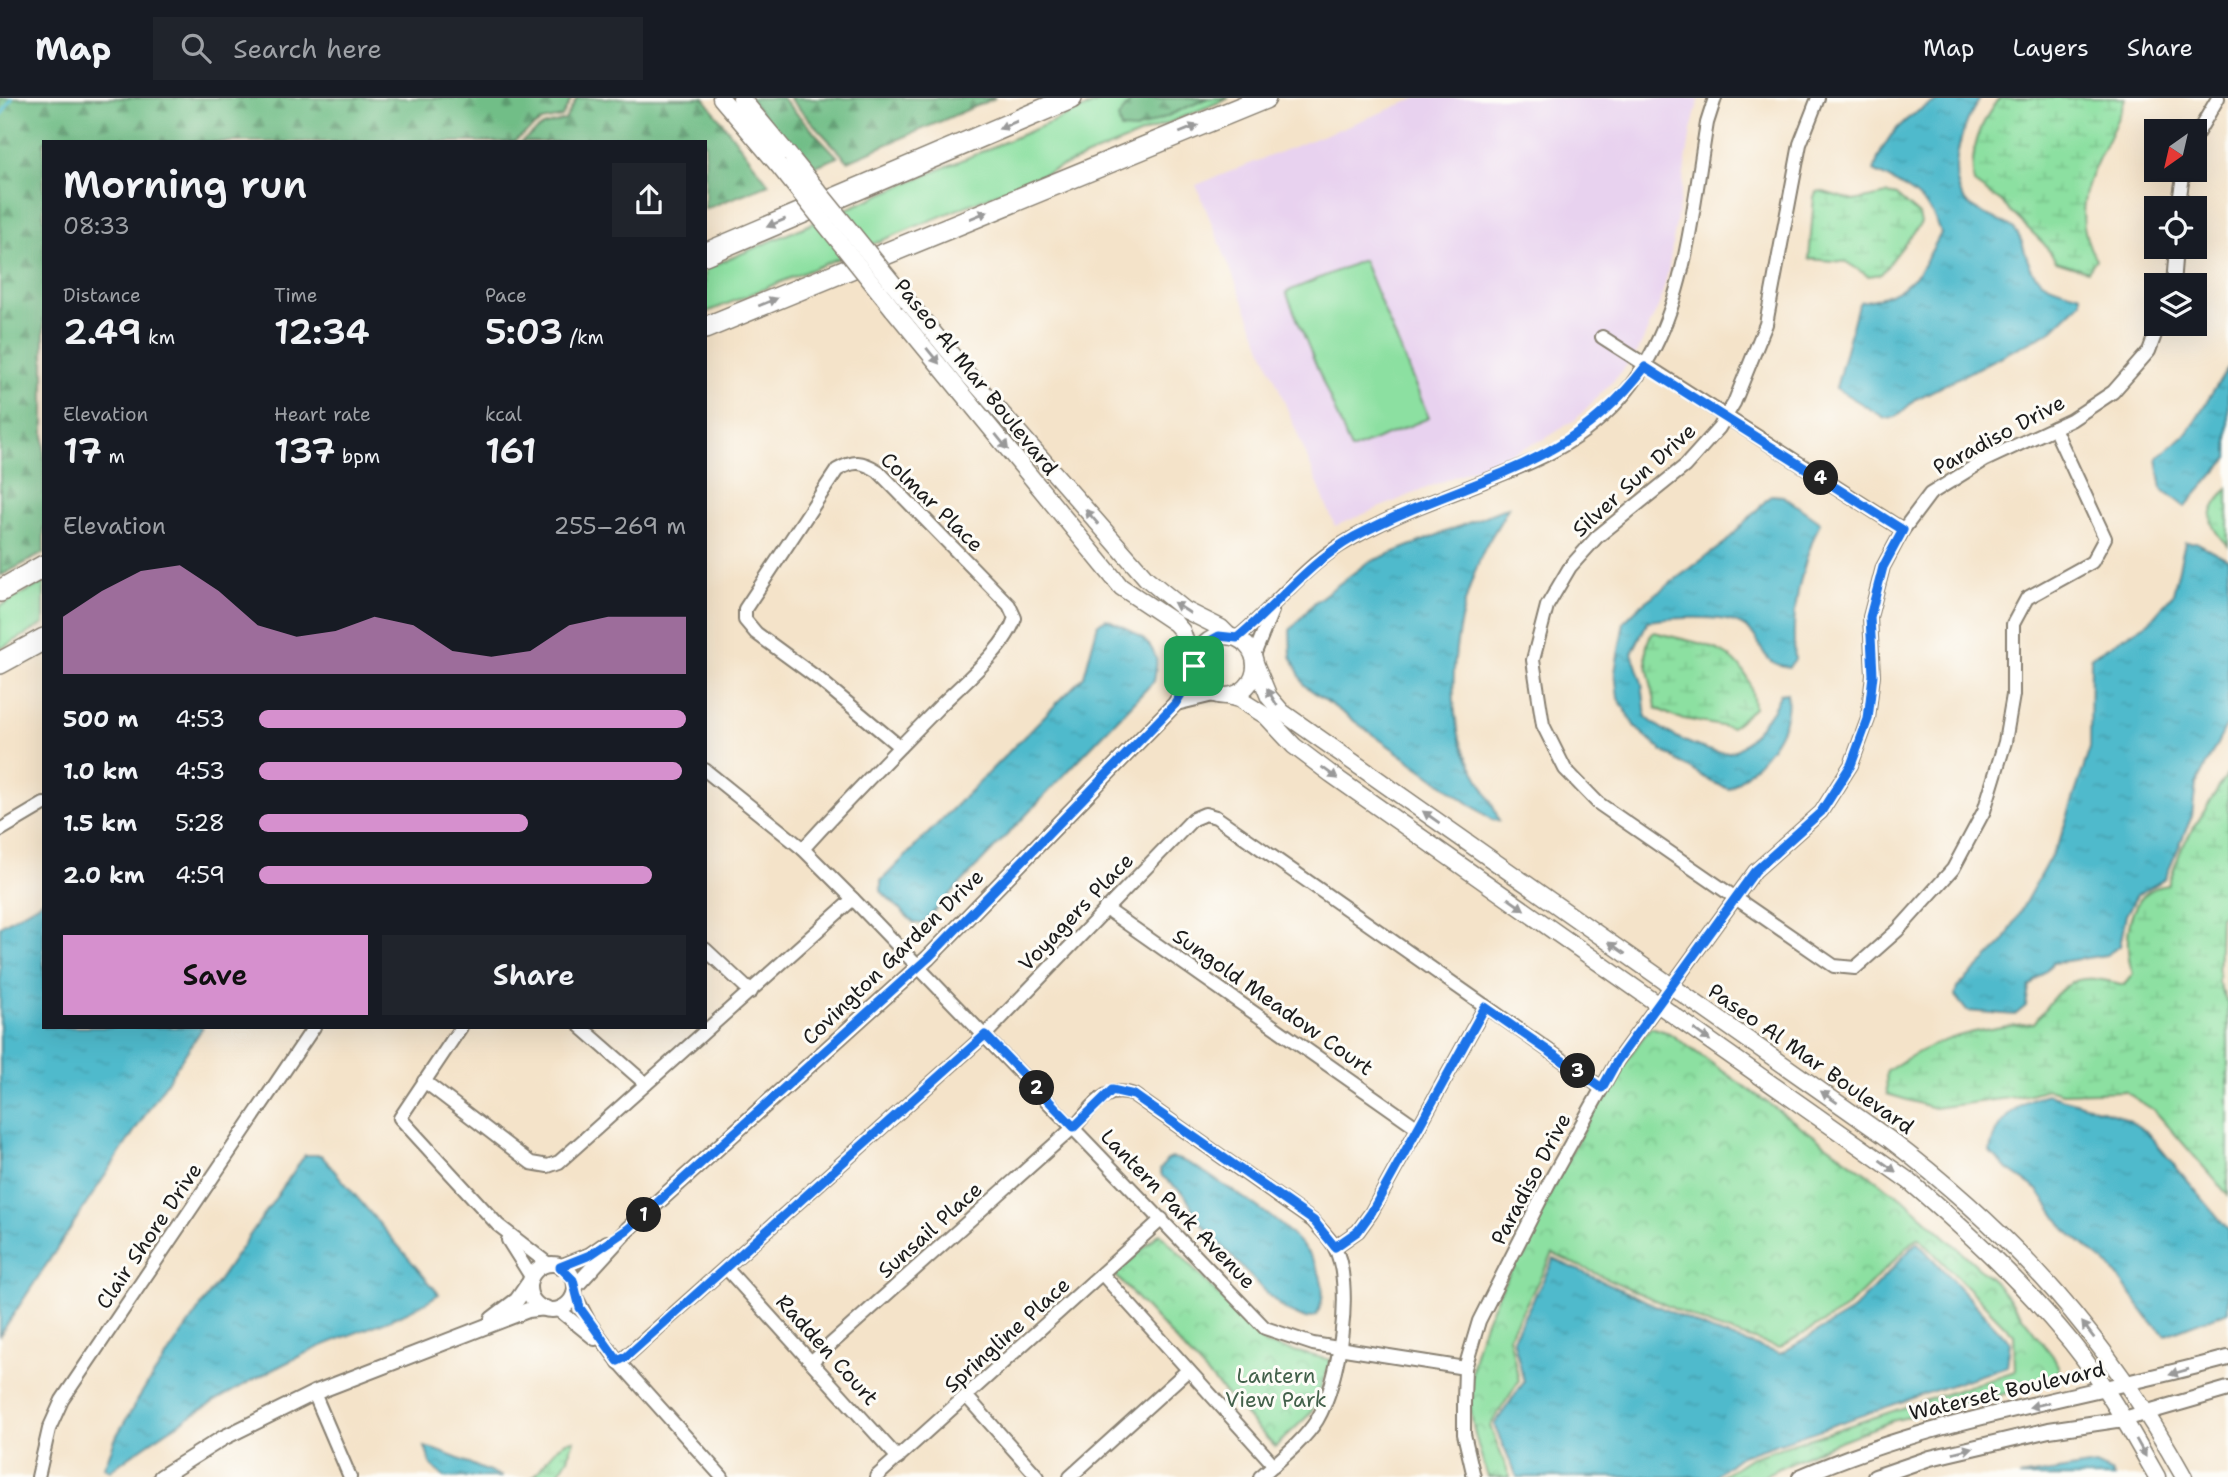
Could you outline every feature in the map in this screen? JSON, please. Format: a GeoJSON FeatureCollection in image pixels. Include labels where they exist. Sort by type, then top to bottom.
{"type":"FeatureCollection","features":[{"type":"Feature","properties":{"kind":"highway"},"geometry":{"type":"LineString","coordinates":[[707,253],[1071,98]]}},
{"type":"Feature","properties":{"kind":"highway"},"geometry":{"type":"LineString","coordinates":[[707,327],[1265,98]]}},
{"type":"Feature","properties":{"kind":"highway"},"geometry":{"type":"LineString","coordinates":[[0,591],[42,567]]}},
{"type":"Feature","properties":{"kind":"highway"},"geometry":{"type":"LineString","coordinates":[[0,663],[42,640]]}},
{"type":"Feature","properties":{"kind":"main road","name":"Paseo Al Mar Boulevard"},"geometry":{"type":"LineString","coordinates":[[730,101],[776,140],[924,320],[1146,578],[1179,606],[1233,637]]}},
{"type":"Feature","properties":{"kind":"main road","name":"Paseo Al Mar Boulevard"},"geometry":{"type":"LineString","coordinates":[[730,101],[759,142],[1121,587],[1166,615],[1182,631],[1195,669]]}},
{"type":"Feature","properties":{"kind":"main road"},"geometry":{"type":"LineString","coordinates":[[1219,636],[1233,637],[1254,659],[1249,686],[1220,695],[1201,685],[1195,669],[1196,655],[1205,643],[1219,636]]}},
{"type":"Feature","properties":{"kind":"main road","name":"Paseo Al Mar Boulevard"},"geometry":{"type":"LineString","coordinates":[[1254,659],[1269,697],[1282,712],[1889,1139],[1972,1206],[2078,1317],[2148,1412],[2184,1477]]}},
{"type":"Feature","properties":{"kind":"main road","name":"Paseo Al Mar Boulevard"},"geometry":{"type":"LineString","coordinates":[[1220,695],[1251,706],[1294,746],[1331,774],[1890,1167],[1951,1217],[2036,1302],[2073,1344],[2124,1419],[2157,1477]]}},
{"type":"Feature","properties":{"kind":"street"},"geometry":{"type":"LineString","coordinates":[[1233,637],[1277,602],[1306,571],[1355,537],[1534,461],[1574,438],[1613,405],[1645,367],[1669,319],[1683,274],[1707,122],[1714,98]]}},
{"type":"Feature","properties":{"kind":"street","name":"Silver Sun Drive"},"geometry":{"type":"LineString","coordinates":[[1818,98],[1800,144],[1766,324],[1726,418],[1685,466],[1597,537],[1570,566],[1547,606],[1533,660],[1543,724],[1565,769],[1598,803],[1834,966],[1855,968],[1898,930],[1953,869],[1984,811],[2005,743],[2013,695],[2013,624],[2027,598],[2092,562],[2105,538],[2054,428]]}},
{"type":"Feature","properties":{"kind":"street"},"geometry":{"type":"LineString","coordinates":[[2206,119],[2218,98]]}},
{"type":"Feature","properties":{"kind":"street","name":"Paradiso Drive"},"geometry":{"type":"LineString","coordinates":[[1474,1477],[1464,1434],[1465,1368],[1479,1321],[1550,1181],[1617,1061],[1673,988],[1755,871],[1821,812],[1851,765],[1868,719],[1873,675],[1870,617],[1883,567],[1903,530],[1930,494],[1985,460],[2054,428],[2113,391],[2149,351],[2155,336]]}},
{"type":"Feature","properties":{"kind":"street"},"geometry":{"type":"LineString","coordinates":[[1602,337],[1903,530]]}},
{"type":"Feature","properties":{"kind":"street","name":"Colmar Place"},"geometry":{"type":"LineString","coordinates":[[803,849],[1010,633],[1015,618],[1009,605],[878,471],[863,462],[851,462],[837,470],[745,609],[745,620],[756,633],[820,680],[900,747]]}},
{"type":"Feature","properties":{"kind":"street"},"geometry":{"type":"LineString","coordinates":[[1254,659],[1277,602]]}},
{"type":"Feature","properties":{"kind":"street","name":"Covington Garden Drive"},"geometry":{"type":"LineString","coordinates":[[161,1477],[223,1438],[314,1392],[528,1310],[552,1309],[569,1304],[575,1291],[628,1229],[919,966],[1175,704],[1195,669]]}},
{"type":"Feature","properties":{"kind":"street","name":"Covington Garden Drive"},"geometry":{"type":"LineString","coordinates":[[1175,704],[1200,694],[1220,695]]}},
{"type":"Feature","properties":{"kind":"street","name":"Lantern Park Avenue"},"geometry":{"type":"LineString","coordinates":[[707,771],[803,849],[919,966],[1265,1328],[1313,1344],[1465,1368]]}},
{"type":"Feature","properties":{"kind":"street"},"geometry":{"type":"LineString","coordinates":[[0,830],[42,805]]}},
{"type":"Feature","properties":{"kind":"street","name":"Voyagers Place"},"geometry":{"type":"LineString","coordinates":[[615,1358],[726,1268],[985,1035],[1193,819],[1205,814],[1216,817],[1602,1088]]}},
{"type":"Feature","properties":{"kind":"street"},"geometry":{"type":"LineString","coordinates":[[424,1081],[520,1155],[539,1166],[559,1161],[853,899]]}},
{"type":"Feature","properties":{"kind":"street","name":"Sungold Meadow Court"},"geometry":{"type":"LineString","coordinates":[[1105,908],[1418,1128]]}},
{"type":"Feature","properties":{"kind":"street"},"geometry":{"type":"LineString","coordinates":[[707,951],[751,992]]}},
{"type":"Feature","properties":{"kind":"street"},"geometry":{"type":"LineString","coordinates":[[1260,1477],[1317,1420],[1331,1387],[1339,1349],[1344,1300],[1335,1247],[1358,1231],[1371,1213],[1485,1007]]}},
{"type":"Feature","properties":{"kind":"street","name":"Clair Shore Drive"},"geometry":{"type":"LineString","coordinates":[[38,1477],[52,1420],[68,1390],[313,1029]]}},
{"type":"Feature","properties":{"kind":"street"},"geometry":{"type":"LineString","coordinates":[[460,1029],[400,1118],[498,1225],[570,1275],[575,1291],[615,1358]]}},
{"type":"Feature","properties":{"kind":"street"},"geometry":{"type":"LineString","coordinates":[[583,1029],[646,1084]]}},
{"type":"Feature","properties":{"kind":"street","name":"Sunsail Place"},"geometry":{"type":"LineString","coordinates":[[812,1360],[1112,1090],[1134,1095],[1314,1221],[1335,1247]]}},
{"type":"Feature","properties":{"kind":"street","name":"Springline Place"},"geometry":{"type":"LineString","coordinates":[[876,1477],[1162,1219]]}},
{"type":"Feature","properties":{"kind":"street"},"geometry":{"type":"LineString","coordinates":[[498,1225],[529,1279],[534,1298],[615,1358],[722,1477]]}},
{"type":"Feature","properties":{"kind":"street","name":"Covington Garden Drive"},"geometry":{"type":"LineString","coordinates":[[474,1332],[517,1300],[529,1279],[553,1265],[590,1255],[628,1229]]}},
{"type":"Feature","properties":{"kind":"street","name":"Radden Court"},"geometry":{"type":"LineString","coordinates":[[726,1268],[898,1458]]}},
{"type":"Feature","properties":{"kind":"street"},"geometry":{"type":"LineString","coordinates":[[1103,1275],[1274,1465]]}},
{"type":"Feature","properties":{"kind":"street","name":"Waterset Boulevard"},"geometry":{"type":"LineString","coordinates":[[1800,1477],[1846,1456],[1917,1432],[2129,1384],[2228,1358]]}},
{"type":"Feature","properties":{"kind":"street"},"geometry":{"type":"LineString","coordinates":[[1070,1477],[1188,1370]]}},
{"type":"Feature","properties":{"kind":"street"},"geometry":{"type":"LineString","coordinates":[[1875,1477],[1930,1458],[2049,1430],[2124,1419],[2228,1389]]}},
{"type":"Feature","properties":{"kind":"street"},"geometry":{"type":"LineString","coordinates":[[314,1392],[350,1477]]}},
{"type":"Feature","properties":{"kind":"street"},"geometry":{"type":"LineString","coordinates":[[967,1397],[1038,1477]]}},
{"type":"Feature","properties":{"kind":"shaded area"},"geometry":{"type":"Polygon","coordinates":[[[1418,98],[1699,98],[1668,272],[1659,305],[1638,351],[1618,376],[1576,419],[1545,439],[1335,526],[1196,185],[1418,98]]]}},
{"type":"Feature","properties":{"kind":"green space"},"geometry":{"type":"Polygon","coordinates":[[[0,98],[572,98],[562,117],[542,121],[516,140],[42,140],[42,554],[0,576],[0,98]]]}},
{"type":"Feature","properties":{"kind":"green space"},"geometry":{"type":"Polygon","coordinates":[[[577,98],[704,98],[769,184],[707,208],[707,140],[524,140],[543,126],[565,120],[577,98]]]}},
{"type":"Feature","properties":{"kind":"green space"},"geometry":{"type":"Polygon","coordinates":[[[749,98],[782,98],[838,157],[808,169],[749,98]]]}},
{"type":"Feature","properties":{"kind":"green space"},"geometry":{"type":"Polygon","coordinates":[[[789,98],[995,98],[848,161],[789,98]]]}},
{"type":"Feature","properties":{"kind":"green space"},"geometry":{"type":"Polygon","coordinates":[[[1108,98],[1229,98],[707,312],[707,268],[1108,98]]]}},
{"type":"Feature","properties":{"kind":"green space"},"geometry":{"type":"Polygon","coordinates":[[[1138,98],[1208,98],[1136,130],[1121,129],[1118,118],[1131,101],[1138,98]]]}},
{"type":"Feature","properties":{"kind":"green space"},"geometry":{"type":"Polygon","coordinates":[[[2000,98],[2125,98],[2085,196],[2083,216],[2086,237],[2096,259],[2088,271],[2056,261],[2044,244],[2001,202],[1974,183],[1973,161],[1978,138],[1987,116],[2000,98]]]}},
{"type":"Feature","properties":{"kind":"green space"},"geometry":{"type":"Polygon","coordinates":[[[1816,192],[1854,201],[1887,194],[1897,196],[1919,215],[1921,223],[1881,274],[1868,276],[1846,262],[1809,259],[1814,197],[1816,192]]]}},
{"type":"Feature","properties":{"kind":"green space"},"geometry":{"type":"Polygon","coordinates":[[[1363,260],[1429,418],[1351,450],[1286,292],[1363,260]]]}},
{"type":"Feature","properties":{"kind":"green space"},"geometry":{"type":"Polygon","coordinates":[[[2228,488],[2228,546],[2215,530],[2211,517],[2216,504],[2228,488]]]}},
{"type":"Feature","properties":{"kind":"green space"},"geometry":{"type":"Polygon","coordinates":[[[42,583],[42,625],[0,649],[0,606],[42,583]]]}},
{"type":"Feature","properties":{"kind":"green space"},"geometry":{"type":"Polygon","coordinates":[[[1654,632],[1706,645],[1733,660],[1744,671],[1751,687],[1754,708],[1731,728],[1674,717],[1656,708],[1646,657],[1646,648],[1654,632]]]}},
{"type":"Feature","properties":{"kind":"green space"},"geometry":{"type":"Polygon","coordinates":[[[2228,773],[2228,907],[2220,917],[2218,982],[2228,1004],[2228,1195],[2155,1111],[2124,1091],[2062,1093],[2047,1089],[2023,1096],[1934,1108],[1887,1094],[1886,1072],[1922,1050],[1974,1032],[2034,1023],[2062,989],[2080,979],[2124,985],[2133,974],[2128,933],[2136,907],[2143,896],[2168,885],[2182,847],[2228,773]]]}},
{"type":"Feature","properties":{"kind":"green space"},"geometry":{"type":"Polygon","coordinates":[[[1651,1027],[1669,1033],[1906,1201],[1997,1284],[2053,1356],[2059,1368],[2053,1382],[1892,1421],[1822,1448],[1760,1477],[1720,1477],[1750,1458],[2015,1371],[2014,1335],[1918,1237],[1844,1310],[1779,1348],[1714,1327],[1553,1254],[1509,1336],[1519,1381],[1490,1426],[1510,1477],[1488,1477],[1475,1435],[1470,1394],[1473,1363],[1481,1334],[1580,1136],[1651,1027]]]}},
{"type":"Feature","properties":{"kind":"green space","name":"Lantern View Park"},"geometry":{"type":"Polygon","coordinates":[[[1160,1233],[1265,1344],[1331,1360],[1311,1413],[1275,1447],[1115,1275],[1160,1233]]]}},
{"type":"Feature","properties":{"kind":"green space"},"geometry":{"type":"Polygon","coordinates":[[[574,1440],[568,1458],[556,1477],[533,1477],[556,1449],[567,1441],[574,1440]]]}},
{"type":"Feature","properties":{"kind":"water"},"geometry":{"type":"Polygon","coordinates":[[[1943,98],[1981,98],[1962,135],[1956,165],[1960,192],[1967,203],[2014,229],[2038,278],[2055,287],[2081,295],[2081,302],[2051,331],[1916,399],[1896,417],[1885,418],[1836,388],[1857,308],[1860,302],[1891,293],[1911,280],[1926,261],[1941,233],[1930,210],[1915,194],[1874,171],[1884,146],[1899,126],[1920,110],[1943,98]]]}},
{"type":"Feature","properties":{"kind":"water"},"geometry":{"type":"Polygon","coordinates":[[[2228,368],[2228,458],[2185,507],[2162,489],[2157,458],[2187,433],[2228,368]]]}},
{"type":"Feature","properties":{"kind":"water"},"geometry":{"type":"Polygon","coordinates":[[[1771,495],[1783,496],[1820,522],[1798,589],[1794,623],[1795,659],[1789,667],[1771,661],[1750,630],[1721,619],[1648,621],[1632,653],[1642,683],[1646,717],[1676,737],[1716,752],[1739,748],[1769,715],[1780,694],[1787,693],[1785,722],[1779,735],[1762,759],[1729,789],[1712,782],[1664,752],[1635,727],[1618,698],[1615,672],[1624,622],[1642,604],[1726,542],[1771,495]]]}},
{"type":"Feature","properties":{"kind":"water"},"geometry":{"type":"Polygon","coordinates":[[[1508,507],[1483,552],[1472,579],[1460,624],[1454,671],[1454,695],[1460,739],[1499,821],[1492,820],[1304,685],[1291,656],[1290,630],[1315,602],[1367,563],[1508,507]]]}},
{"type":"Feature","properties":{"kind":"water"},"geometry":{"type":"Polygon","coordinates":[[[2185,542],[2196,542],[2228,559],[2228,723],[2196,784],[2192,816],[2165,879],[2137,895],[2126,915],[2120,946],[2106,955],[2053,963],[2029,987],[2026,1006],[2015,1015],[1967,1011],[1955,996],[1957,988],[2003,943],[2060,839],[2090,748],[2091,657],[2149,622],[2173,594],[2185,542]]]}},
{"type":"Feature","properties":{"kind":"water"},"geometry":{"type":"Polygon","coordinates":[[[1106,619],[1148,644],[1157,660],[1154,681],[922,924],[914,923],[881,891],[881,881],[1084,676],[1098,624],[1106,619]]]}},
{"type":"Feature","properties":{"kind":"water"},"geometry":{"type":"Polygon","coordinates":[[[42,901],[42,1029],[202,1029],[0,1335],[0,926],[42,901]]]}},
{"type":"Feature","properties":{"kind":"water"},"geometry":{"type":"Polygon","coordinates":[[[2047,1094],[2119,1115],[2146,1131],[2228,1229],[2228,1311],[2166,1335],[2152,1323],[2112,1269],[2065,1229],[2038,1190],[2006,1168],[1990,1152],[1996,1132],[2009,1114],[2017,1107],[2047,1094]]]}},
{"type":"Feature","properties":{"kind":"water"},"geometry":{"type":"Polygon","coordinates":[[[305,1155],[321,1155],[439,1294],[388,1321],[320,1347],[252,1380],[179,1423],[110,1471],[104,1467],[117,1435],[144,1389],[305,1155]]]}},
{"type":"Feature","properties":{"kind":"water"},"geometry":{"type":"Polygon","coordinates":[[[1172,1158],[1193,1166],[1241,1196],[1279,1223],[1296,1239],[1311,1257],[1320,1276],[1323,1296],[1316,1316],[1305,1319],[1287,1311],[1266,1293],[1199,1221],[1185,1195],[1162,1176],[1160,1170],[1167,1160],[1172,1158]]]}},
{"type":"Feature","properties":{"kind":"water"},"geometry":{"type":"Polygon","coordinates":[[[1917,1242],[2010,1342],[2007,1366],[1739,1457],[1713,1477],[1517,1477],[1494,1425],[1524,1382],[1513,1338],[1554,1259],[1712,1331],[1780,1354],[1852,1311],[1917,1242]]]}},
{"type":"Feature","properties":{"kind":"water"},"geometry":{"type":"Polygon","coordinates":[[[425,1447],[503,1477],[444,1477],[431,1465],[425,1447]]]}},
{"type":"Feature","properties":{"kind":"water"},"geometry":{"type":"Polygon","coordinates":[[[2095,1465],[2111,1472],[2114,1477],[2019,1477],[2095,1465]]]}},
{"type":"Feature","properties":{"kind":"waterway"},"geometry":{"type":"LineString","coordinates":[[0,117],[12,98]]}},
{"type":"Feature","properties":{"kind":"route"},"geometry":{"type":"LineString","coordinates":[[1645,367],[1903,530],[1883,567],[1870,617],[1873,675],[1868,719],[1851,765],[1821,812],[1755,871],[1617,1061],[1602,1088],[1485,1007],[1371,1213],[1358,1231],[1335,1247],[1314,1221],[1134,1095],[1112,1090],[1074,1127],[985,1035],[619,1363],[580,1308],[573,1280],[560,1267],[590,1255],[628,1229],[928,958],[1175,704],[1195,672],[1194,666],[1201,646],[1219,636],[1237,638],[1306,571],[1337,547],[1375,527],[1534,461],[1559,447],[1591,425],[1613,405],[1645,367]]}}]}
